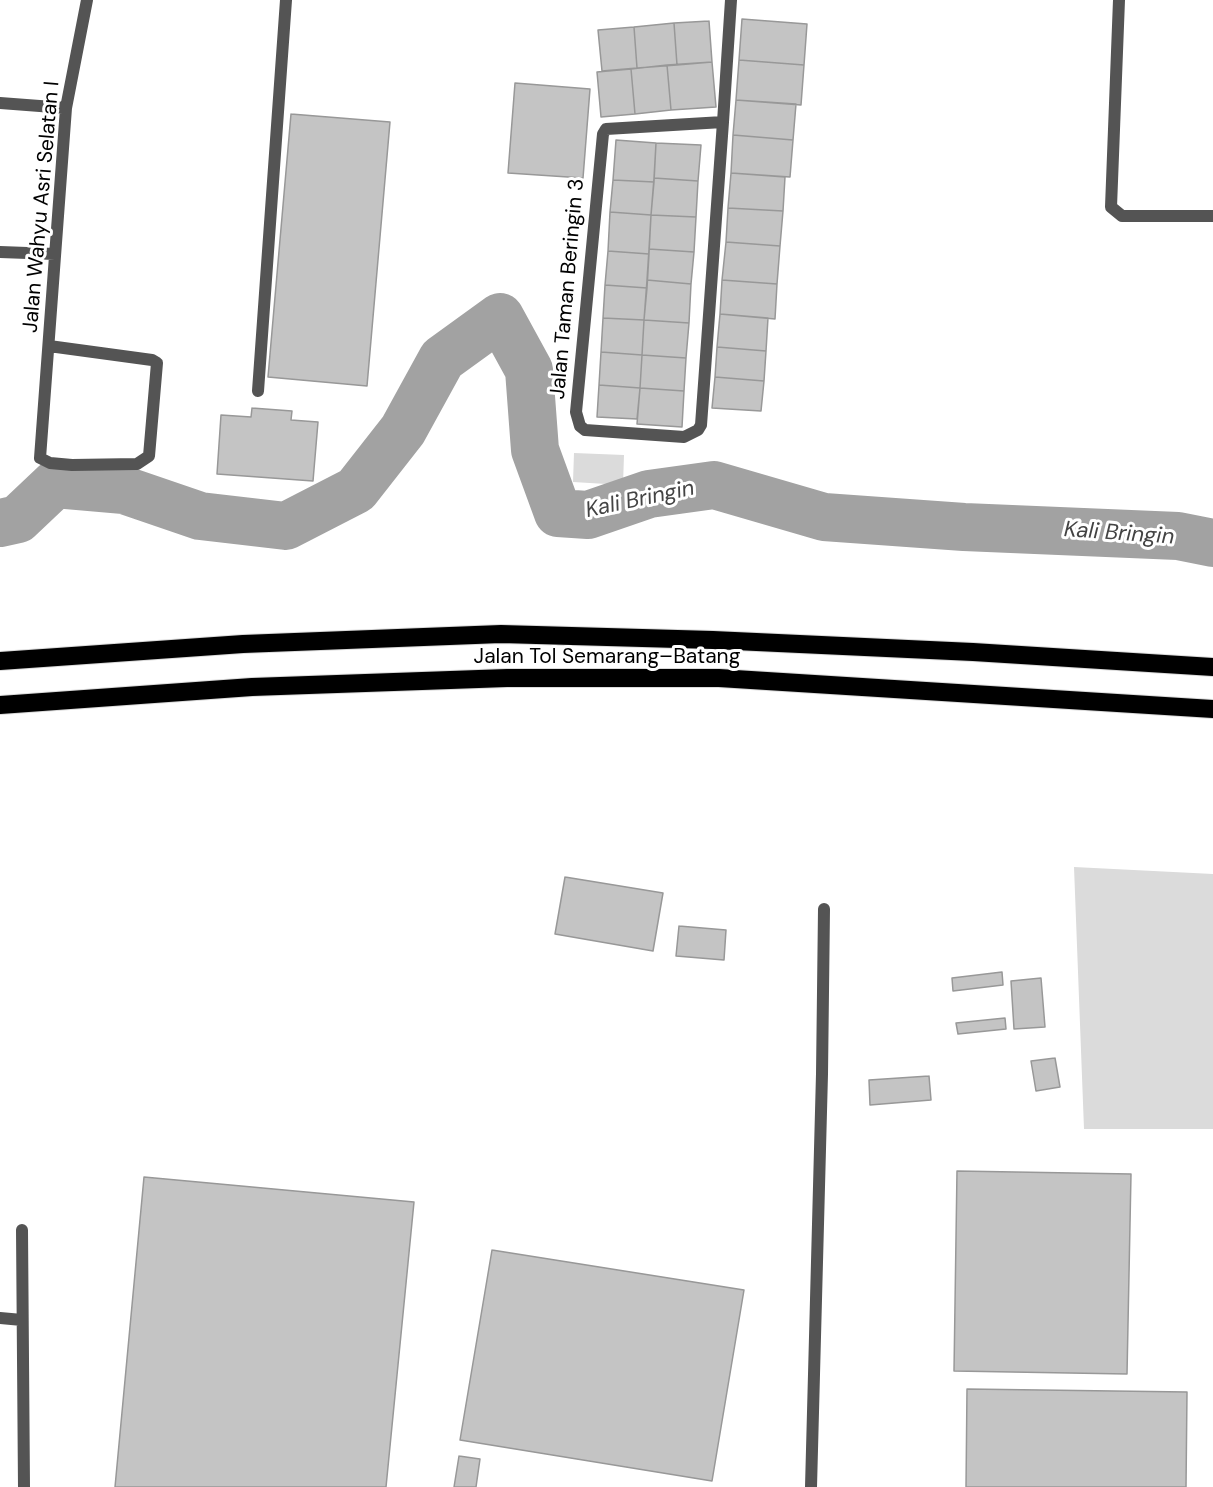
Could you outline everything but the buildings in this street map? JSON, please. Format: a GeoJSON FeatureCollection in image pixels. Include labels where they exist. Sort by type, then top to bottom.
{"type":"FeatureCollection","features":[{"type":"Feature","properties":{"kind":"highway","name":"Jalan Tol Semarang–Batang"},"geometry":{"type":"LineString","coordinates":[[0,661],[243,644],[501,634],[725,640],[1213,667]]}},
{"type":"Feature","properties":{"kind":"highway","name":"Jalan Tol Semarang–Batang"},"geometry":{"type":"LineString","coordinates":[[0,705],[241,688],[507,678],[707,678],[1213,710]]}},
{"type":"Feature","properties":{"kind":"street","name":"Jalan Wahyu Asri Selatan I"},"geometry":{"type":"LineString","coordinates":[[49,346],[152,360],[157,363],[149,456],[137,464],[72,465],[50,463],[40,458],[66,108],[87,0]]}},
{"type":"Feature","properties":{"kind":"street"},"geometry":{"type":"LineString","coordinates":[[258,391],[285,0]]}},
{"type":"Feature","properties":{"kind":"street","name":"Jalan Taman Beringin 3"},"geometry":{"type":"LineString","coordinates":[[723,122],[606,129],[603,134],[576,412],[580,426],[585,430],[684,437],[698,430],[701,425],[723,122],[730,0]]}},
{"type":"Feature","properties":{"kind":"street"},"geometry":{"type":"LineString","coordinates":[[1119,0],[1111,207],[1122,216],[1213,216]]}},
{"type":"Feature","properties":{"kind":"street"},"geometry":{"type":"LineString","coordinates":[[0,103],[66,108]]}},
{"type":"Feature","properties":{"kind":"street"},"geometry":{"type":"LineString","coordinates":[[0,252],[55,254]]}},
{"type":"Feature","properties":{"kind":"street"},"geometry":{"type":"LineString","coordinates":[[811,1487],[824,909]]}},
{"type":"Feature","properties":{"kind":"street"},"geometry":{"type":"LineString","coordinates":[[22,1230],[24,1487]]}},
{"type":"Feature","properties":{"kind":"street"},"geometry":{"type":"LineString","coordinates":[[0,1318],[22,1320]]}},
{"type":"Feature","properties":{"kind":"shaded area"},"geometry":{"type":"Polygon","coordinates":[[[574,453],[624,455],[623,485],[573,482],[574,453]]]}},
{"type":"Feature","properties":{"kind":"shaded area"},"geometry":{"type":"Polygon","coordinates":[[[1074,867],[1213,874],[1213,1129],[1084,1129],[1074,867]]]}},
{"type":"Feature","properties":{"kind":"waterway","name":"Kali Bringin"},"geometry":{"type":"LineString","coordinates":[[0,523],[18,519],[55,484],[124,490],[200,516],[286,526],[356,490],[403,430],[442,359],[500,317],[529,370],[535,450],[558,513],[588,515],[649,494],[714,485],[824,517],[964,527],[1178,536],[1213,543]]}}]}
